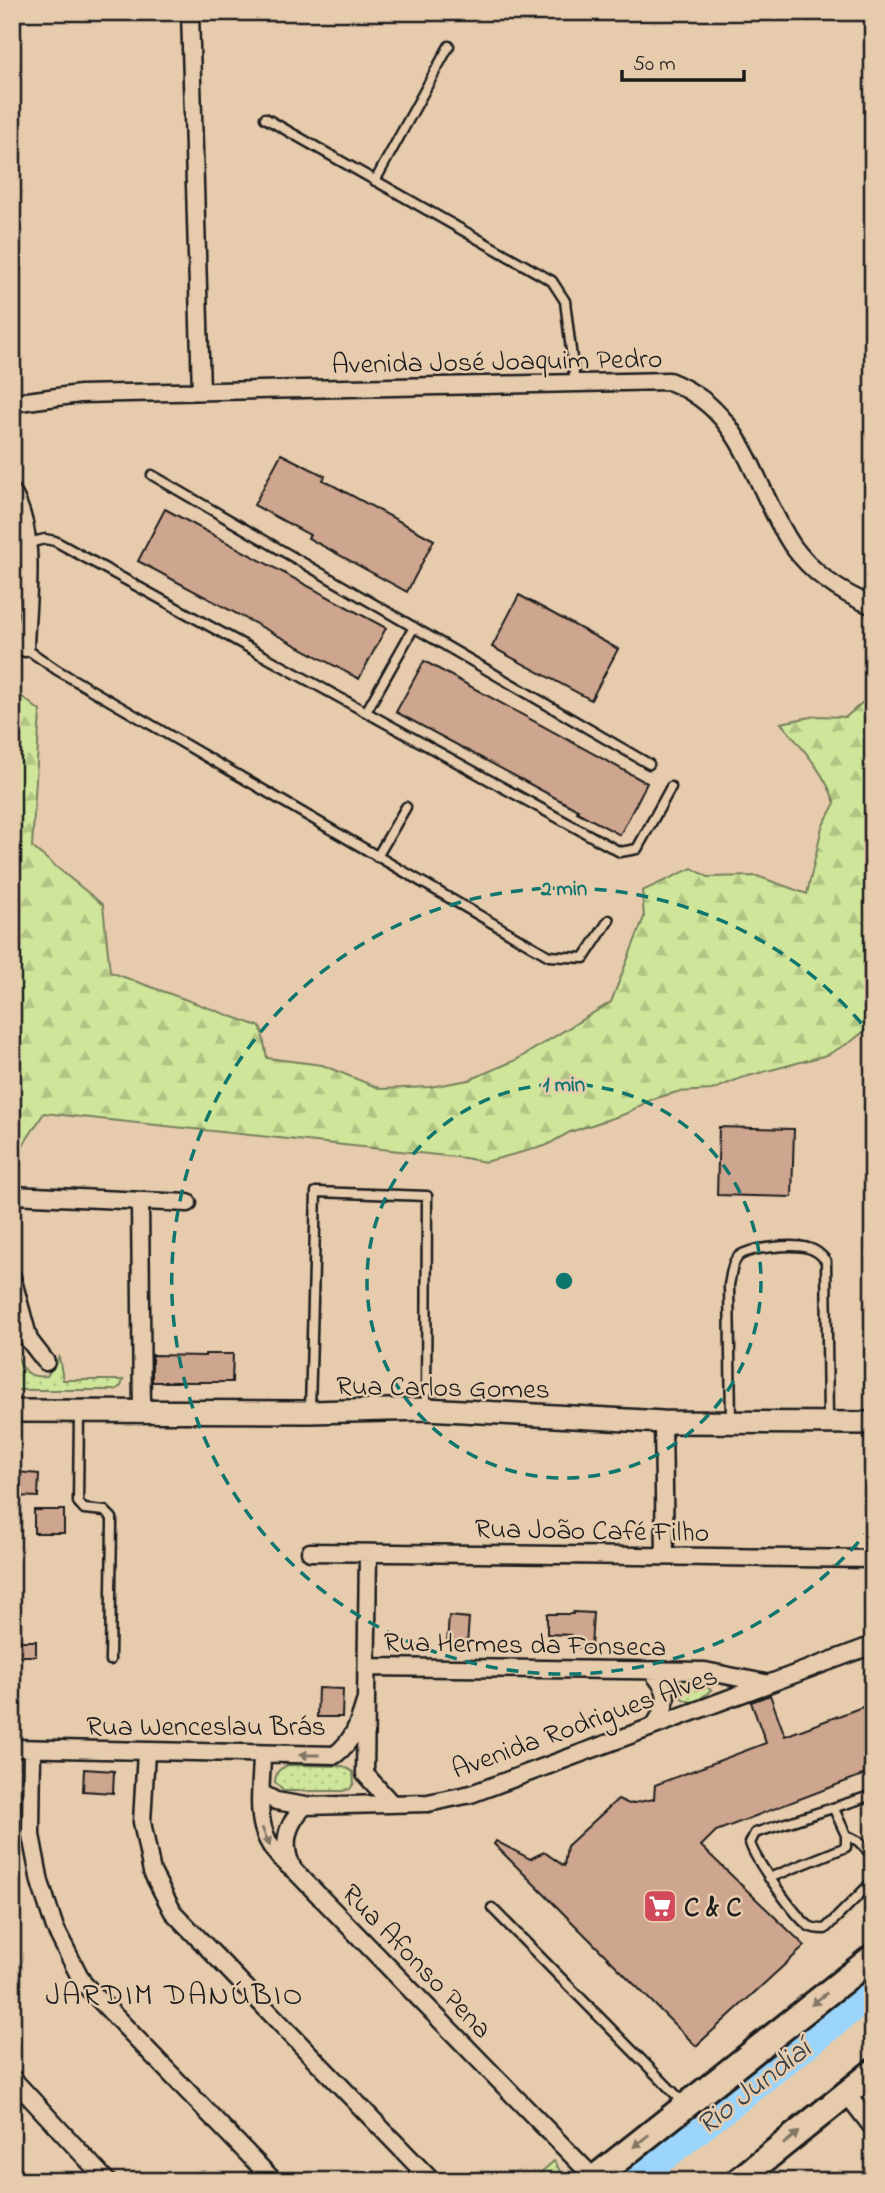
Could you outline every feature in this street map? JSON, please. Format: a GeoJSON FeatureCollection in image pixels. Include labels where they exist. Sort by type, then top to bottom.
{"type":"FeatureCollection","features":[{"type":"Feature","properties":{"kind":"main road","name":"Rua Carlos Gomes"},"geometry":{"type":"LineString","coordinates":[[12,1411],[310,1412],[426,1409],[663,1422],[873,1423]]}},
{"type":"Feature","properties":{"kind":"main road"},"geometry":{"type":"LineString","coordinates":[[593,2179],[873,1956]]}},
{"type":"Feature","properties":{"kind":"main road"},"geometry":{"type":"LineString","coordinates":[[738,2181],[873,2072]]}},
{"type":"Feature","properties":{"kind":"street"},"geometry":{"type":"LineString","coordinates":[[190,12],[201,391]]}},
{"type":"Feature","properties":{"kind":"street","name":"Avenida José Joaquim Pedro"},"geometry":{"type":"LineString","coordinates":[[12,402],[80,394],[669,381],[703,399],[732,428],[784,532],[805,561],[838,589],[873,606]]}},
{"type":"Feature","properties":{"kind":"street"},"geometry":{"type":"LineString","coordinates":[[12,492],[23,513],[28,543],[25,648]]}},
{"type":"Feature","properties":{"kind":"street"},"geometry":{"type":"LineString","coordinates":[[12,1195],[188,1203]]}},
{"type":"Feature","properties":{"kind":"street"},"geometry":{"type":"LineString","coordinates":[[140,1202],[142,1412]]}},
{"type":"Feature","properties":{"kind":"street"},"geometry":{"type":"LineString","coordinates":[[12,1277],[29,1340],[46,1362]]}},
{"type":"Feature","properties":{"kind":"street"},"geometry":{"type":"LineString","coordinates":[[663,1422],[665,1556]]}},
{"type":"Feature","properties":{"kind":"street","name":"Rua João Café Filho"},"geometry":{"type":"LineString","coordinates":[[310,1552],[873,1559]]}},
{"type":"Feature","properties":{"kind":"street"},"geometry":{"type":"LineString","coordinates":[[348,1804],[359,1797],[365,1786],[368,1553]]}},
{"type":"Feature","properties":{"kind":"street","name":"Avenida Rodrigues Alves"},"geometry":{"type":"LineString","coordinates":[[261,1793],[282,1803],[305,1806],[428,1803],[471,1794],[873,1645]]}},
{"type":"Feature","properties":{"kind":"street","name":"Rua Hermes da Fonseca"},"geometry":{"type":"LineString","coordinates":[[367,1667],[705,1671],[765,1683]]}},
{"type":"Feature","properties":{"kind":"street"},"geometry":{"type":"LineString","coordinates":[[652,1671],[663,1683],[667,1693],[665,1708],[655,1725]]}},
{"type":"Feature","properties":{"kind":"street","name":"Rua Wenceslau Brás"},"geometry":{"type":"LineString","coordinates":[[12,1748],[335,1755],[348,1745],[357,1731],[366,1699]]}},
{"type":"Feature","properties":{"kind":"street"},"geometry":{"type":"LineString","coordinates":[[32,1749],[31,1835],[40,1882],[55,1928],[83,1983],[274,2181]]}},
{"type":"Feature","properties":{"kind":"street"},"geometry":{"type":"LineString","coordinates":[[146,1752],[142,1822],[152,1872],[173,1912],[432,2181]]}},
{"type":"Feature","properties":{"kind":"street","name":"Rua Afonso Pena"},"geometry":{"type":"LineString","coordinates":[[262,1755],[259,1811],[269,1846],[593,2179]]}},
{"type":"Feature","properties":{"kind":"street"},"geometry":{"type":"LineString","coordinates":[[335,1755],[348,1756],[359,1763],[365,1774],[392,1804]]}},
{"type":"Feature","properties":{"kind":"street"},"geometry":{"type":"LineString","coordinates":[[295,1871],[285,1844],[288,1829],[305,1806]]}},
{"type":"Feature","properties":{"kind":"street"},"geometry":{"type":"LineString","coordinates":[[12,2078],[107,2181]]}},
{"type":"Feature","properties":{"kind":"street"},"geometry":{"type":"LineString","coordinates":[[846,2093],[873,2128]]}},
{"type":"Feature","properties":{"kind":"lane"},"geometry":{"type":"LineString","coordinates":[[375,181],[449,46]]}},
{"type":"Feature","properties":{"kind":"lane"},"geometry":{"type":"LineString","coordinates":[[265,118],[552,281],[565,301],[575,383]]}},
{"type":"Feature","properties":{"kind":"lane"},"geometry":{"type":"LineString","coordinates":[[152,475],[649,764]]}},
{"type":"Feature","properties":{"kind":"lane"},"geometry":{"type":"LineString","coordinates":[[28,543],[44,539],[55,541],[620,852],[637,849],[671,787]]}},
{"type":"Feature","properties":{"kind":"lane"},"geometry":{"type":"LineString","coordinates":[[366,712],[414,627]]}},
{"type":"Feature","properties":{"kind":"lane"},"geometry":{"type":"LineString","coordinates":[[25,648],[57,670],[548,956],[584,958],[608,920]]}},
{"type":"Feature","properties":{"kind":"lane"},"geometry":{"type":"LineString","coordinates":[[377,857],[406,807]]}},
{"type":"Feature","properties":{"kind":"lane"},"geometry":{"type":"LineString","coordinates":[[310,1412],[316,1192],[427,1196],[426,1409]]}},
{"type":"Feature","properties":{"kind":"lane"},"geometry":{"type":"LineString","coordinates":[[731,1423],[729,1285],[732,1267],[737,1257],[746,1251],[806,1247],[821,1253],[826,1261],[828,1423]]}},
{"type":"Feature","properties":{"kind":"lane"},"geometry":{"type":"LineString","coordinates":[[79,1410],[78,1502],[85,1509],[105,1511],[112,1523],[110,1660]]}},
{"type":"Feature","properties":{"kind":"lane"},"geometry":{"type":"LineString","coordinates":[[873,1795],[755,1833],[750,1843],[769,1878],[809,1926],[818,1930],[825,1928],[841,1915],[873,1881]]}},
{"type":"Feature","properties":{"kind":"lane"},"geometry":{"type":"LineString","coordinates":[[769,1878],[846,1847],[846,1835],[834,1809]]}},
{"type":"Feature","properties":{"kind":"lane"},"geometry":{"type":"LineString","coordinates":[[846,1835],[858,1841],[873,1856]]}},
{"type":"Feature","properties":{"kind":"lane"},"geometry":{"type":"LineString","coordinates":[[492,1908],[686,2105]]}},
{"type":"Feature","properties":{"kind":"green space"},"geometry":{"type":"Polygon","coordinates":[[[12,689],[40,711],[32,847],[103,905],[110,972],[261,1027],[267,1058],[322,1065],[381,1089],[430,1087],[469,1080],[516,1060],[611,1002],[644,917],[642,891],[692,868],[708,877],[757,876],[807,894],[822,827],[835,803],[819,770],[781,723],[816,716],[846,717],[873,693],[873,1024],[852,1041],[827,1055],[741,1078],[712,1090],[677,1092],[650,1100],[625,1114],[570,1132],[545,1146],[485,1162],[44,1113],[12,1162],[12,689]]]}},
{"type":"Feature","properties":{"kind":"green space"},"geometry":{"type":"Polygon","coordinates":[[[12,1335],[18,1359],[25,1371],[31,1374],[47,1376],[59,1357],[63,1380],[123,1380],[121,1386],[115,1390],[14,1390],[12,1335]]]}},
{"type":"Feature","properties":{"kind":"green space"},"geometry":{"type":"Polygon","coordinates":[[[687,1676],[711,1690],[695,1703],[676,1694],[677,1684],[687,1676]]]}},
{"type":"Feature","properties":{"kind":"green space"},"geometry":{"type":"Polygon","coordinates":[[[288,1765],[343,1766],[353,1772],[354,1783],[350,1789],[343,1791],[283,1791],[275,1778],[278,1771],[288,1765]]]}},
{"type":"Feature","properties":{"kind":"green space"},"geometry":{"type":"Polygon","coordinates":[[[554,2161],[562,2174],[559,2181],[531,2181],[554,2161]]]}},
{"type":"Feature","properties":{"kind":"building"},"geometry":{"type":"Polygon","coordinates":[[[281,454],[325,476],[323,480],[434,540],[407,592],[254,505],[281,454]]]}},
{"type":"Feature","properties":{"kind":"building"},"geometry":{"type":"Polygon","coordinates":[[[165,509],[386,628],[359,679],[138,561],[165,509]]]}},
{"type":"Feature","properties":{"kind":"building"},"geometry":{"type":"Polygon","coordinates":[[[519,595],[618,649],[591,700],[492,647],[519,595]]]}},
{"type":"Feature","properties":{"kind":"building"},"geometry":{"type":"Polygon","coordinates":[[[424,661],[647,783],[620,835],[396,712],[424,661]]]}},
{"type":"Feature","properties":{"kind":"building"},"geometry":{"type":"Polygon","coordinates":[[[719,1127],[794,1129],[792,1197],[717,1195],[719,1127]]]}},
{"type":"Feature","properties":{"kind":"building"},"geometry":{"type":"Polygon","coordinates":[[[233,1354],[232,1382],[152,1382],[152,1355],[233,1354]]]}},
{"type":"Feature","properties":{"kind":"building"},"geometry":{"type":"Polygon","coordinates":[[[17,1472],[39,1474],[38,1497],[15,1496],[17,1472]]]}},
{"type":"Feature","properties":{"kind":"building"},"geometry":{"type":"Polygon","coordinates":[[[34,1510],[64,1510],[64,1533],[34,1533],[34,1510]]]}},
{"type":"Feature","properties":{"kind":"building"},"geometry":{"type":"Polygon","coordinates":[[[593,1613],[591,1648],[571,1647],[572,1635],[547,1634],[547,1614],[593,1613]]]}},
{"type":"Feature","properties":{"kind":"building"},"geometry":{"type":"Polygon","coordinates":[[[449,1616],[469,1618],[467,1645],[447,1644],[449,1616]]]}},
{"type":"Feature","properties":{"kind":"building"},"geometry":{"type":"Polygon","coordinates":[[[12,1641],[36,1641],[36,1656],[12,1656],[12,1641]]]}},
{"type":"Feature","properties":{"kind":"building"},"geometry":{"type":"Polygon","coordinates":[[[318,1688],[343,1689],[342,1717],[317,1717],[318,1688]]]}},
{"type":"Feature","properties":{"kind":"building","name":"C & C"},"geometry":{"type":"Polygon","coordinates":[[[770,1695],[785,1736],[873,1703],[873,1771],[716,1831],[701,1846],[805,1946],[696,2046],[494,1844],[496,1841],[530,1859],[544,1852],[564,1866],[567,1846],[618,1799],[629,1804],[654,1799],[655,1785],[766,1743],[751,1702],[770,1695]]]}},
{"type":"Feature","properties":{"kind":"building"},"geometry":{"type":"Polygon","coordinates":[[[84,1769],[114,1771],[113,1793],[83,1791],[84,1769]]]}},
{"type":"Feature","properties":{"kind":"waterway","name":"Rio Jundiaí"},"geometry":{"type":"LineString","coordinates":[[632,2181],[873,1991]]}},
{"type":"Feature","properties":{"kind":"place","name":"C & C"},"geometry":{"type":"Point","coordinates":[660,1906]}},
{"type":"Feature","properties":{"kind":"district","name":"JARDIM DANÚBIO"},"geometry":{"type":"Point","coordinates":[175,1994]}}]}
